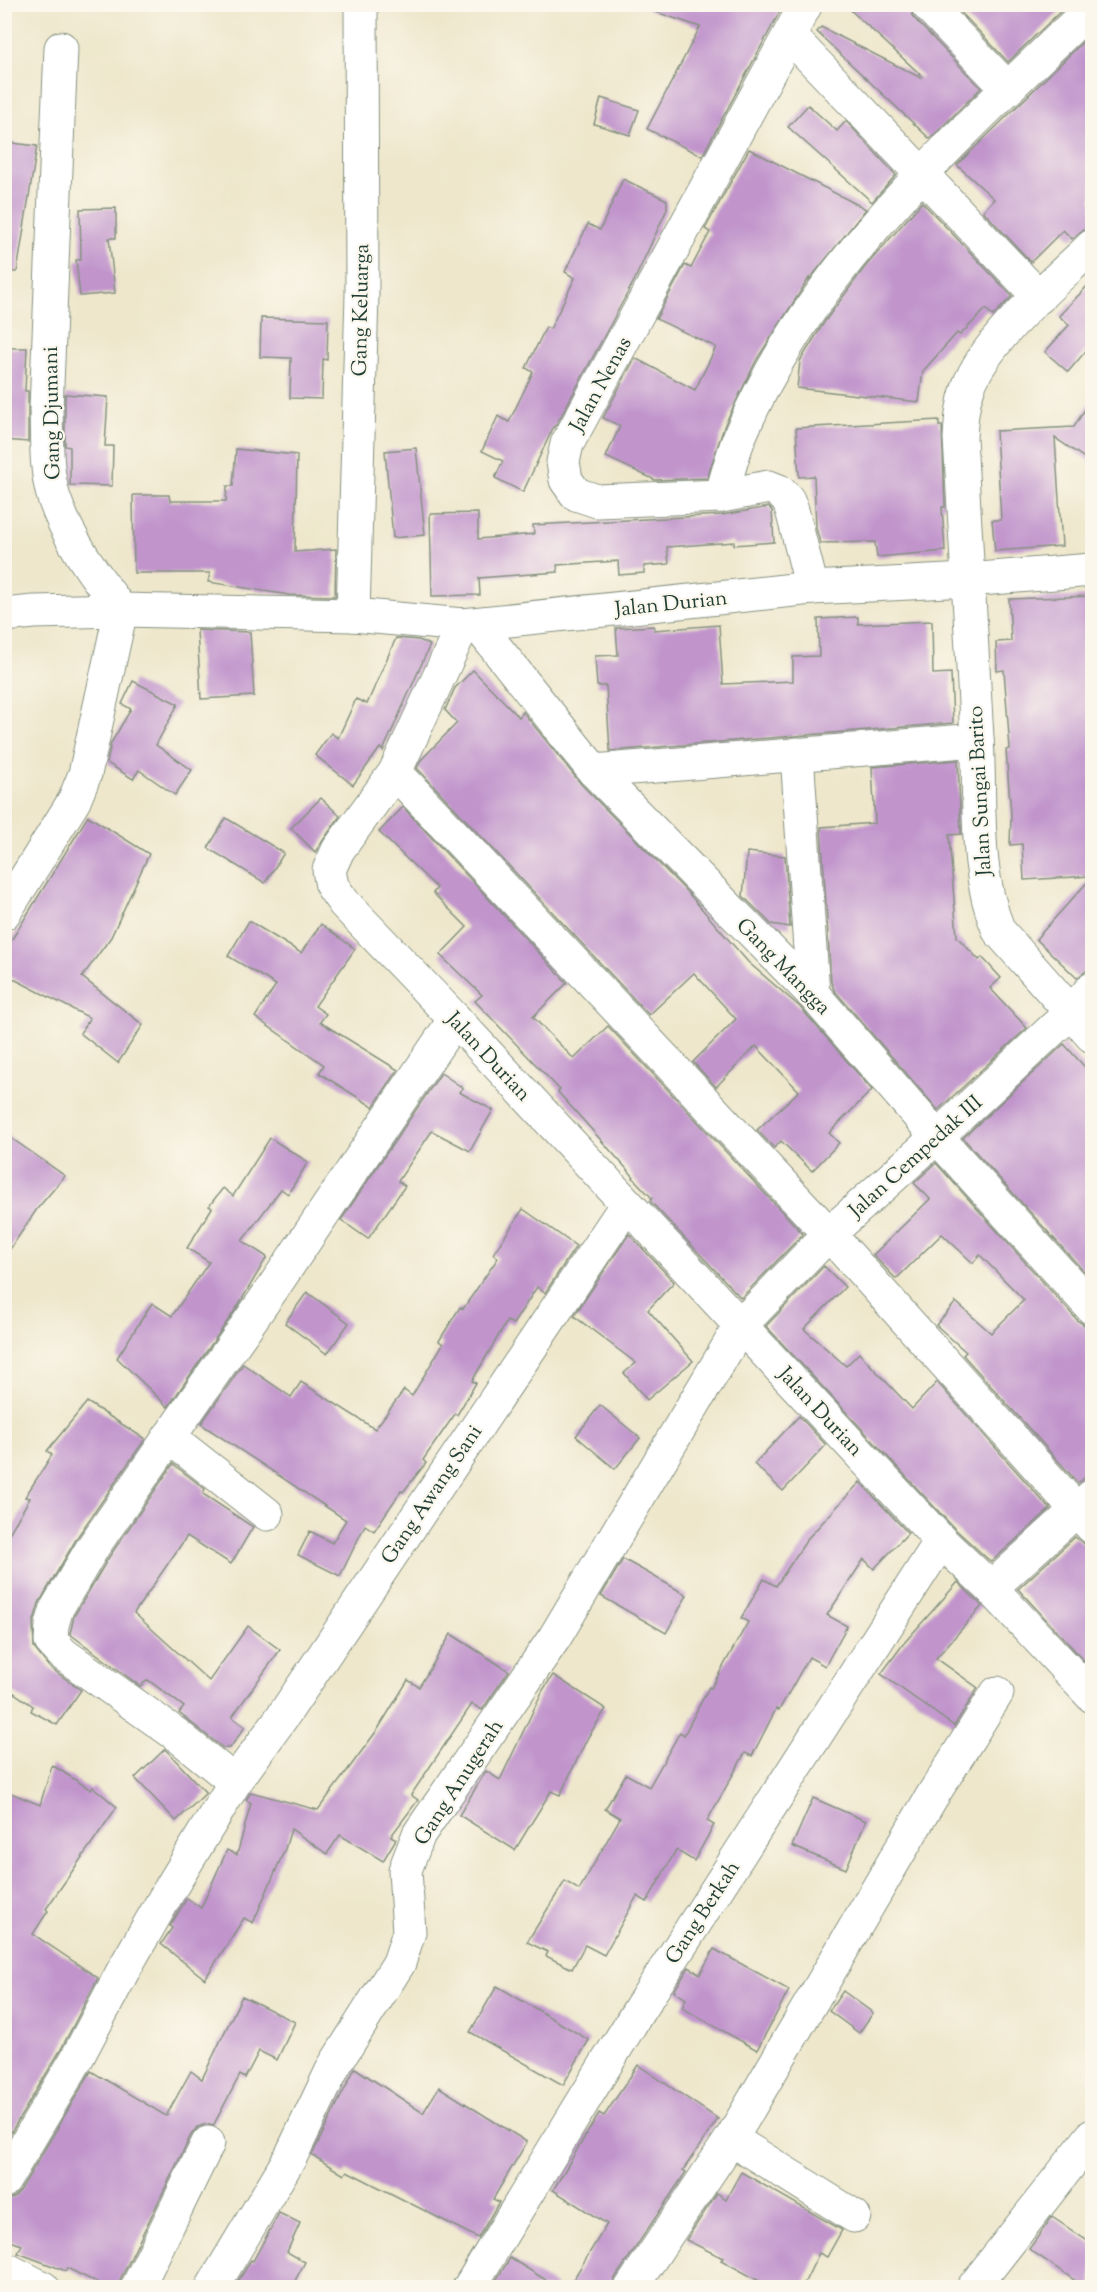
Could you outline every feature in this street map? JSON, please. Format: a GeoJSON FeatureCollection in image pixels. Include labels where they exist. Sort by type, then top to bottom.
{"type":"FeatureCollection","features":[{"type":"Feature","properties":{"kind":"street","name":"Gang Keluarga"},"geometry":{"type":"LineString","coordinates":[[352,615],[362,294],[362,4]]}},
{"type":"Feature","properties":{"kind":"street","name":"Jalan Nenas"},"geometry":{"type":"LineString","coordinates":[[806,4],[567,444],[563,462],[566,480],[576,494],[597,501],[721,496],[769,487],[779,491],[788,500],[792,510],[812,588]]}},
{"type":"Feature","properties":{"kind":"street"},"geometry":{"type":"LineString","coordinates":[[927,4],[1008,88]]}},
{"type":"Feature","properties":{"kind":"street"},"geometry":{"type":"LineString","coordinates":[[721,496],[741,432],[771,373],[823,292],[923,174],[1092,7]]}},
{"type":"Feature","properties":{"kind":"street"},"geometry":{"type":"LineString","coordinates":[[790,36],[1039,297]]}},
{"type":"Feature","properties":{"kind":"street","name":"Gang Djumani"},"geometry":{"type":"LineString","coordinates":[[61,48],[46,409],[48,463],[54,496],[67,529],[86,561],[121,610]]}},
{"type":"Feature","properties":{"kind":"street","name":"Jalan Sungai Barito"},"geometry":{"type":"LineString","coordinates":[[1092,246],[990,347],[969,386],[962,408],[960,438],[984,886],[990,911],[999,931],[1082,1000],[1092,1036]]}},
{"type":"Feature","properties":{"kind":"street"},"geometry":{"type":"LineString","coordinates":[[812,588],[967,580],[1092,570]]}},
{"type":"Feature","properties":{"kind":"street","name":"Jalan Durian"},"geometry":{"type":"LineString","coordinates":[[812,588],[470,624],[395,772],[338,850],[329,870],[332,886],[344,903],[941,1540],[990,1588],[1092,1696]]}},
{"type":"Feature","properties":{"kind":"street"},"geometry":{"type":"LineString","coordinates":[[4,913],[74,801],[86,774],[121,610]]}},
{"type":"Feature","properties":{"kind":"street"},"geometry":{"type":"LineString","coordinates":[[4,615],[121,610],[352,615],[470,624]]}},
{"type":"Feature","properties":{"kind":"street","name":"Gang Mangga"},"geometry":{"type":"LineString","coordinates":[[470,624],[594,771],[813,994],[937,1137],[1092,1308]]}},
{"type":"Feature","properties":{"kind":"street"},"geometry":{"type":"LineString","coordinates":[[594,771],[977,740]]}},
{"type":"Feature","properties":{"kind":"street"},"geometry":{"type":"LineString","coordinates":[[797,754],[813,994]]}},
{"type":"Feature","properties":{"kind":"street"},"geometry":{"type":"LineString","coordinates":[[395,772],[1087,1511],[990,1588]]}},
{"type":"Feature","properties":{"kind":"street","name":"Jalan Cempedak III"},"geometry":{"type":"LineString","coordinates":[[741,1325],[829,1234],[937,1137],[1082,1000]]}},
{"type":"Feature","properties":{"kind":"street"},"geometry":{"type":"LineString","coordinates":[[235,1782],[177,1735],[63,1654],[51,1641],[52,1624],[57,1608],[93,1546],[455,1019]]}},
{"type":"Feature","properties":{"kind":"street","name":"Gang Awang Sani"},"geometry":{"type":"LineString","coordinates":[[4,2181],[76,2060],[167,1894],[235,1782],[287,1710],[627,1204]]}},
{"type":"Feature","properties":{"kind":"street","name":"Gang Anugerah"},"geometry":{"type":"LineString","coordinates":[[212,2288],[291,2156],[334,2066],[399,1963],[409,1932],[405,1870],[420,1834],[555,1637],[741,1325]]}},
{"type":"Feature","properties":{"kind":"street"},"geometry":{"type":"LineString","coordinates":[[169,1437],[267,1514]]}},
{"type":"Feature","properties":{"kind":"street","name":"Gang Berkah"},"geometry":{"type":"LineString","coordinates":[[469,2288],[639,2010],[941,1540]]}},
{"type":"Feature","properties":{"kind":"street"},"geometry":{"type":"LineString","coordinates":[[631,2288],[731,2139],[931,1798],[997,1693]]}},
{"type":"Feature","properties":{"kind":"street"},"geometry":{"type":"LineString","coordinates":[[973,2288],[1092,2136]]}},
{"type":"Feature","properties":{"kind":"street"},"geometry":{"type":"LineString","coordinates":[[731,2139],[854,2216]]}},
{"type":"Feature","properties":{"kind":"street"},"geometry":{"type":"LineString","coordinates":[[137,2288],[208,2143]]}},
{"type":"Feature","properties":{"kind":"street"},"geometry":{"type":"LineString","coordinates":[[4,2268],[43,2288]]}},
{"type":"Feature","properties":{"kind":"building"},"geometry":{"type":"Polygon","coordinates":[[[648,4],[784,4],[702,156],[647,129],[700,27],[647,9],[648,4]]]}},
{"type":"Feature","properties":{"kind":"building"},"geometry":{"type":"Polygon","coordinates":[[[844,4],[909,4],[913,17],[981,88],[930,139],[817,32],[821,27],[921,78],[922,76],[844,4]]]}},
{"type":"Feature","properties":{"kind":"building"},"geometry":{"type":"Polygon","coordinates":[[[953,4],[1068,4],[1008,62],[953,4]]]}},
{"type":"Feature","properties":{"kind":"building"},"geometry":{"type":"Polygon","coordinates":[[[1092,33],[1092,227],[1080,232],[1072,239],[1063,230],[1031,262],[983,211],[994,199],[957,165],[1092,33]]]}},
{"type":"Feature","properties":{"kind":"building"},"geometry":{"type":"Polygon","coordinates":[[[601,98],[639,110],[630,135],[594,124],[601,98]]]}},
{"type":"Feature","properties":{"kind":"building"},"geometry":{"type":"Polygon","coordinates":[[[808,105],[837,131],[846,121],[896,175],[872,202],[788,127],[808,105]]]}},
{"type":"Feature","properties":{"kind":"building"},"geometry":{"type":"Polygon","coordinates":[[[4,142],[37,146],[17,272],[4,271],[4,142]]]}},
{"type":"Feature","properties":{"kind":"building"},"geometry":{"type":"Polygon","coordinates":[[[749,149],[866,209],[809,280],[809,278],[757,359],[725,424],[707,478],[655,480],[606,457],[620,426],[603,418],[635,358],[695,390],[716,347],[656,319],[685,265],[691,268],[710,232],[705,229],[749,149]]]}},
{"type":"Feature","properties":{"kind":"building"},"geometry":{"type":"Polygon","coordinates":[[[623,179],[667,200],[667,209],[635,279],[554,426],[523,492],[495,478],[503,461],[482,451],[498,416],[509,422],[533,372],[526,368],[546,327],[550,329],[575,278],[565,272],[588,224],[600,230],[623,179]]]}},
{"type":"Feature","properties":{"kind":"building"},"geometry":{"type":"Polygon","coordinates":[[[922,202],[1012,296],[993,316],[986,309],[960,335],[957,333],[923,371],[919,402],[797,388],[800,361],[825,321],[865,267],[922,202]]]}},
{"type":"Feature","properties":{"kind":"building"},"geometry":{"type":"Polygon","coordinates":[[[116,208],[116,238],[109,238],[115,293],[80,296],[76,260],[81,260],[80,209],[116,208]]]}},
{"type":"Feature","properties":{"kind":"building"},"geometry":{"type":"Polygon","coordinates":[[[1092,281],[1092,348],[1090,346],[1068,372],[1045,352],[1069,325],[1059,316],[1092,281]]]}},
{"type":"Feature","properties":{"kind":"building"},"geometry":{"type":"Polygon","coordinates":[[[261,318],[328,320],[327,360],[323,359],[322,399],[290,398],[291,358],[260,357],[261,318]]]}},
{"type":"Feature","properties":{"kind":"building"},"geometry":{"type":"Polygon","coordinates":[[[4,348],[27,348],[25,391],[28,391],[28,442],[4,440],[4,348]]]}},
{"type":"Feature","properties":{"kind":"building"},"geometry":{"type":"Polygon","coordinates":[[[65,394],[108,397],[105,446],[113,446],[112,486],[70,485],[70,447],[65,446],[65,394]]]}},
{"type":"Feature","properties":{"kind":"building"},"geometry":{"type":"Polygon","coordinates":[[[1092,398],[1092,463],[1055,438],[1062,546],[995,551],[992,520],[1001,520],[996,431],[1074,427],[1092,398]]]}},
{"type":"Feature","properties":{"kind":"building"},"geometry":{"type":"Polygon","coordinates":[[[939,420],[939,426],[942,426],[945,507],[942,507],[945,551],[877,557],[875,542],[820,543],[816,528],[814,476],[799,477],[796,428],[939,420]]]}},
{"type":"Feature","properties":{"kind":"building"},"geometry":{"type":"Polygon","coordinates":[[[416,448],[425,535],[393,538],[385,451],[416,448]]]}},
{"type":"Feature","properties":{"kind":"building"},"geometry":{"type":"Polygon","coordinates":[[[236,449],[297,455],[295,552],[336,549],[335,596],[289,595],[208,582],[210,573],[134,573],[133,495],[169,495],[170,501],[226,501],[227,486],[233,486],[236,449]]]}},
{"type":"Feature","properties":{"kind":"building"},"geometry":{"type":"Polygon","coordinates":[[[769,507],[772,511],[774,542],[734,545],[734,542],[667,547],[669,564],[644,566],[644,573],[619,575],[618,561],[557,565],[558,572],[479,578],[480,595],[432,596],[430,514],[478,513],[478,539],[534,534],[533,525],[722,515],[769,507]]]}},
{"type":"Feature","properties":{"kind":"building"},"geometry":{"type":"Polygon","coordinates":[[[1092,596],[1092,628],[1090,628],[1092,876],[1024,880],[1022,844],[1010,845],[1011,815],[1006,750],[1010,749],[1004,670],[997,671],[996,642],[1011,641],[1009,599],[1092,596]]]}},
{"type":"Feature","properties":{"kind":"building"},"geometry":{"type":"Polygon","coordinates":[[[858,617],[858,624],[932,621],[933,674],[951,673],[953,723],[610,751],[606,686],[597,686],[595,656],[618,655],[616,628],[654,626],[654,630],[719,625],[723,684],[793,681],[793,657],[819,656],[818,619],[858,617]]]}},
{"type":"Feature","properties":{"kind":"building"},"geometry":{"type":"Polygon","coordinates":[[[197,630],[250,632],[254,696],[201,699],[197,630]]]}},
{"type":"Feature","properties":{"kind":"building"},"geometry":{"type":"Polygon","coordinates":[[[396,638],[419,640],[430,645],[383,751],[380,748],[353,785],[315,755],[331,733],[338,738],[356,699],[367,704],[396,638]]]}},
{"type":"Feature","properties":{"kind":"building"},"geometry":{"type":"Polygon","coordinates":[[[473,670],[519,717],[523,712],[581,784],[688,893],[748,962],[800,1007],[872,1090],[829,1133],[839,1143],[812,1171],[781,1141],[774,1148],[757,1130],[799,1091],[756,1046],[716,1087],[693,1062],[736,1019],[694,973],[649,1015],[417,768],[421,760],[457,723],[445,710],[455,688],[473,670]]]}},
{"type":"Feature","properties":{"kind":"building"},"geometry":{"type":"Polygon","coordinates":[[[133,681],[178,704],[156,745],[192,770],[175,795],[139,770],[133,779],[107,763],[111,743],[131,709],[122,704],[133,681]]]}},
{"type":"Feature","properties":{"kind":"building"},"geometry":{"type":"Polygon","coordinates":[[[958,760],[961,834],[949,835],[957,937],[979,960],[982,957],[1001,978],[990,988],[1027,1028],[938,1110],[834,990],[831,982],[821,827],[875,823],[872,767],[958,760]]]}},
{"type":"Feature","properties":{"kind":"building"},"geometry":{"type":"Polygon","coordinates":[[[321,798],[340,816],[315,852],[291,828],[321,798]]]}},
{"type":"Feature","properties":{"kind":"building"},"geometry":{"type":"Polygon","coordinates":[[[403,807],[567,983],[533,1017],[574,1059],[608,1026],[803,1234],[741,1298],[650,1201],[652,1198],[558,1092],[560,1090],[475,1001],[482,995],[440,955],[467,927],[433,893],[437,888],[379,832],[403,807]]]}},
{"type":"Feature","properties":{"kind":"building"},"geometry":{"type":"Polygon","coordinates":[[[88,816],[149,854],[111,937],[82,977],[143,1025],[118,1063],[80,1033],[90,1018],[4,974],[4,952],[88,816]]]}},
{"type":"Feature","properties":{"kind":"building"},"geometry":{"type":"Polygon","coordinates":[[[226,818],[284,853],[265,883],[208,848],[226,818]]]}},
{"type":"Feature","properties":{"kind":"building"},"geometry":{"type":"Polygon","coordinates":[[[747,852],[785,856],[790,927],[771,924],[743,896],[747,852]]]}},
{"type":"Feature","properties":{"kind":"building"},"geometry":{"type":"Polygon","coordinates":[[[1092,877],[1092,971],[1086,971],[1077,978],[1036,939],[1092,877]]]}},
{"type":"Feature","properties":{"kind":"building"},"geometry":{"type":"Polygon","coordinates":[[[249,921],[301,953],[321,924],[355,949],[315,1006],[326,1014],[320,1022],[398,1070],[373,1107],[319,1073],[324,1065],[255,1017],[276,985],[228,956],[249,921]]]}},
{"type":"Feature","properties":{"kind":"building"},"geometry":{"type":"Polygon","coordinates":[[[1064,1044],[1092,1075],[1092,1272],[1088,1276],[963,1138],[1064,1044]]]}},
{"type":"Feature","properties":{"kind":"building"},"geometry":{"type":"Polygon","coordinates":[[[441,1073],[463,1088],[459,1092],[493,1110],[470,1151],[432,1131],[398,1181],[405,1186],[368,1239],[341,1220],[441,1073]]]}},
{"type":"Feature","properties":{"kind":"building"},"geometry":{"type":"Polygon","coordinates":[[[4,1133],[65,1176],[37,1209],[4,1258],[4,1133]]]}},
{"type":"Feature","properties":{"kind":"building"},"geometry":{"type":"Polygon","coordinates":[[[270,1138],[308,1162],[288,1194],[281,1189],[242,1241],[267,1257],[238,1306],[168,1407],[117,1358],[152,1303],[172,1316],[209,1262],[187,1248],[212,1208],[209,1206],[223,1188],[233,1196],[270,1138]]]}},
{"type":"Feature","properties":{"kind":"building"},"geometry":{"type":"Polygon","coordinates":[[[936,1163],[1078,1321],[1086,1326],[1092,1326],[1092,1472],[1078,1483],[963,1355],[966,1352],[936,1325],[956,1302],[991,1333],[1024,1300],[980,1255],[973,1263],[942,1234],[896,1279],[873,1255],[930,1199],[914,1183],[936,1163]]]}},
{"type":"Feature","properties":{"kind":"building"},"geometry":{"type":"Polygon","coordinates":[[[523,1209],[576,1246],[545,1293],[537,1287],[513,1324],[507,1321],[472,1381],[476,1383],[457,1415],[455,1414],[423,1460],[426,1463],[403,1492],[401,1491],[374,1531],[365,1525],[340,1576],[298,1555],[310,1531],[332,1543],[346,1520],[201,1424],[243,1364],[291,1397],[301,1382],[375,1429],[404,1390],[412,1396],[443,1344],[439,1341],[460,1307],[463,1309],[498,1258],[493,1254],[523,1209]]]}},
{"type":"Feature","properties":{"kind":"building"},"geometry":{"type":"Polygon","coordinates":[[[629,1234],[674,1282],[648,1310],[693,1361],[647,1400],[624,1373],[636,1363],[574,1316],[629,1234]]]}},
{"type":"Feature","properties":{"kind":"building"},"geometry":{"type":"Polygon","coordinates":[[[824,1266],[845,1287],[804,1329],[846,1366],[859,1353],[912,1409],[937,1382],[1050,1509],[991,1562],[954,1528],[766,1326],[824,1266]]]}},
{"type":"Feature","properties":{"kind":"building"},"geometry":{"type":"Polygon","coordinates":[[[307,1292],[349,1323],[327,1354],[285,1323],[307,1292]]]}},
{"type":"Feature","properties":{"kind":"building"},"geometry":{"type":"Polygon","coordinates":[[[87,1402],[145,1439],[78,1536],[39,1603],[33,1624],[34,1648],[49,1667],[81,1690],[57,1725],[31,1711],[33,1706],[4,1686],[4,1542],[30,1498],[25,1497],[52,1455],[47,1451],[87,1402]]]}},
{"type":"Feature","properties":{"kind":"building"},"geometry":{"type":"Polygon","coordinates":[[[600,1405],[640,1438],[615,1469],[576,1436],[600,1405]]]}},
{"type":"Feature","properties":{"kind":"building"},"geometry":{"type":"Polygon","coordinates":[[[799,1416],[826,1445],[783,1491],[754,1464],[799,1416]]]}},
{"type":"Feature","properties":{"kind":"building"},"geometry":{"type":"Polygon","coordinates":[[[173,1464],[205,1489],[203,1494],[253,1527],[231,1564],[187,1536],[134,1613],[209,1681],[248,1626],[280,1650],[232,1717],[245,1727],[230,1748],[223,1748],[179,1713],[184,1707],[148,1680],[140,1686],[70,1634],[74,1616],[109,1557],[173,1464]]]}},
{"type":"Feature","properties":{"kind":"building"},"geometry":{"type":"Polygon","coordinates":[[[860,1482],[908,1533],[874,1569],[864,1559],[827,1615],[847,1626],[825,1666],[809,1657],[779,1710],[776,1709],[752,1756],[745,1753],[707,1821],[714,1825],[694,1861],[676,1850],[647,1902],[637,1896],[604,1955],[585,1945],[572,1969],[546,1956],[548,1952],[527,1942],[565,1881],[579,1890],[620,1818],[605,1809],[626,1774],[649,1787],[680,1732],[684,1735],[709,1687],[711,1688],[748,1622],[741,1618],[764,1579],[776,1586],[808,1538],[860,1482]]]}},
{"type":"Feature","properties":{"kind":"building"},"geometry":{"type":"Polygon","coordinates":[[[1075,1537],[1086,1545],[1092,1545],[1092,1669],[1018,1589],[1075,1537]]]}},
{"type":"Feature","properties":{"kind":"building"},"geometry":{"type":"Polygon","coordinates":[[[623,1559],[687,1595],[666,1633],[601,1596],[623,1559]]]}},
{"type":"Feature","properties":{"kind":"building"},"geometry":{"type":"Polygon","coordinates":[[[958,1582],[982,1606],[936,1658],[978,1688],[954,1726],[881,1674],[904,1643],[958,1582]]]}},
{"type":"Feature","properties":{"kind":"building"},"geometry":{"type":"Polygon","coordinates":[[[451,1634],[509,1671],[482,1710],[472,1704],[411,1795],[418,1800],[391,1836],[396,1839],[383,1861],[340,1835],[327,1854],[291,1829],[285,1849],[253,1923],[244,1918],[205,1979],[161,1944],[187,1898],[201,1908],[227,1850],[237,1855],[251,1803],[246,1800],[251,1792],[318,1810],[378,1729],[408,1680],[419,1687],[451,1634]]]}},
{"type":"Feature","properties":{"kind":"building"},"geometry":{"type":"Polygon","coordinates":[[[553,1675],[606,1709],[588,1737],[560,1795],[551,1791],[515,1850],[459,1815],[486,1771],[500,1780],[543,1690],[553,1675]]]}},
{"type":"Feature","properties":{"kind":"building"},"geometry":{"type":"Polygon","coordinates":[[[165,1749],[206,1793],[176,1821],[135,1778],[165,1749]]]}},
{"type":"Feature","properties":{"kind":"building"},"geometry":{"type":"Polygon","coordinates":[[[52,1765],[91,1790],[93,1787],[117,1807],[46,1909],[48,1911],[33,1934],[98,1978],[60,2051],[4,2144],[4,1790],[40,1805],[52,1765]]]}},
{"type":"Feature","properties":{"kind":"building"},"geometry":{"type":"Polygon","coordinates":[[[813,1798],[866,1821],[846,1869],[792,1846],[813,1798]]]}},
{"type":"Feature","properties":{"kind":"building"},"geometry":{"type":"Polygon","coordinates":[[[714,1949],[789,1990],[757,2050],[682,2008],[686,1999],[674,1991],[689,1967],[700,1974],[714,1949]]]}},
{"type":"Feature","properties":{"kind":"building"},"geometry":{"type":"Polygon","coordinates":[[[497,1986],[589,2040],[563,2085],[470,2032],[497,1986]]]}},
{"type":"Feature","properties":{"kind":"building"},"geometry":{"type":"Polygon","coordinates":[[[843,1991],[873,2013],[859,2033],[829,2011],[843,1991]]]}},
{"type":"Feature","properties":{"kind":"building"},"geometry":{"type":"Polygon","coordinates":[[[242,1996],[295,2022],[277,2060],[259,2051],[245,2078],[240,2075],[213,2126],[206,2124],[198,2127],[191,2135],[120,2280],[119,2288],[108,2288],[67,2268],[66,2271],[18,2253],[22,2245],[4,2239],[4,2200],[14,2197],[20,2191],[91,2071],[166,2116],[191,2071],[202,2079],[242,1996]]]}},
{"type":"Feature","properties":{"kind":"building"},"geometry":{"type":"Polygon","coordinates":[[[638,2065],[718,2119],[683,2170],[686,2172],[615,2278],[612,2288],[568,2288],[607,2224],[553,2190],[599,2113],[604,2116],[638,2065]]]}},
{"type":"Feature","properties":{"kind":"building"},"geometry":{"type":"Polygon","coordinates":[[[355,2068],[423,2113],[439,2087],[527,2142],[493,2199],[499,2202],[478,2238],[347,2171],[344,2175],[312,2155],[355,2068]]]}},
{"type":"Feature","properties":{"kind":"building"},"geometry":{"type":"Polygon","coordinates":[[[741,2172],[842,2230],[827,2257],[819,2253],[802,2288],[772,2288],[721,2260],[723,2258],[686,2240],[717,2193],[726,2199],[741,2172]]]}},
{"type":"Feature","properties":{"kind":"building"},"geometry":{"type":"Polygon","coordinates":[[[279,2213],[300,2223],[287,2252],[305,2262],[291,2288],[234,2288],[251,2260],[253,2261],[279,2213]]]}},
{"type":"Feature","properties":{"kind":"building"},"geometry":{"type":"Polygon","coordinates":[[[1052,2217],[1092,2244],[1092,2288],[1086,2288],[1029,2249],[1052,2217]]]}},
{"type":"Feature","properties":{"kind":"building"},"geometry":{"type":"Polygon","coordinates":[[[510,2258],[559,2288],[491,2288],[510,2258]]]}}]}
